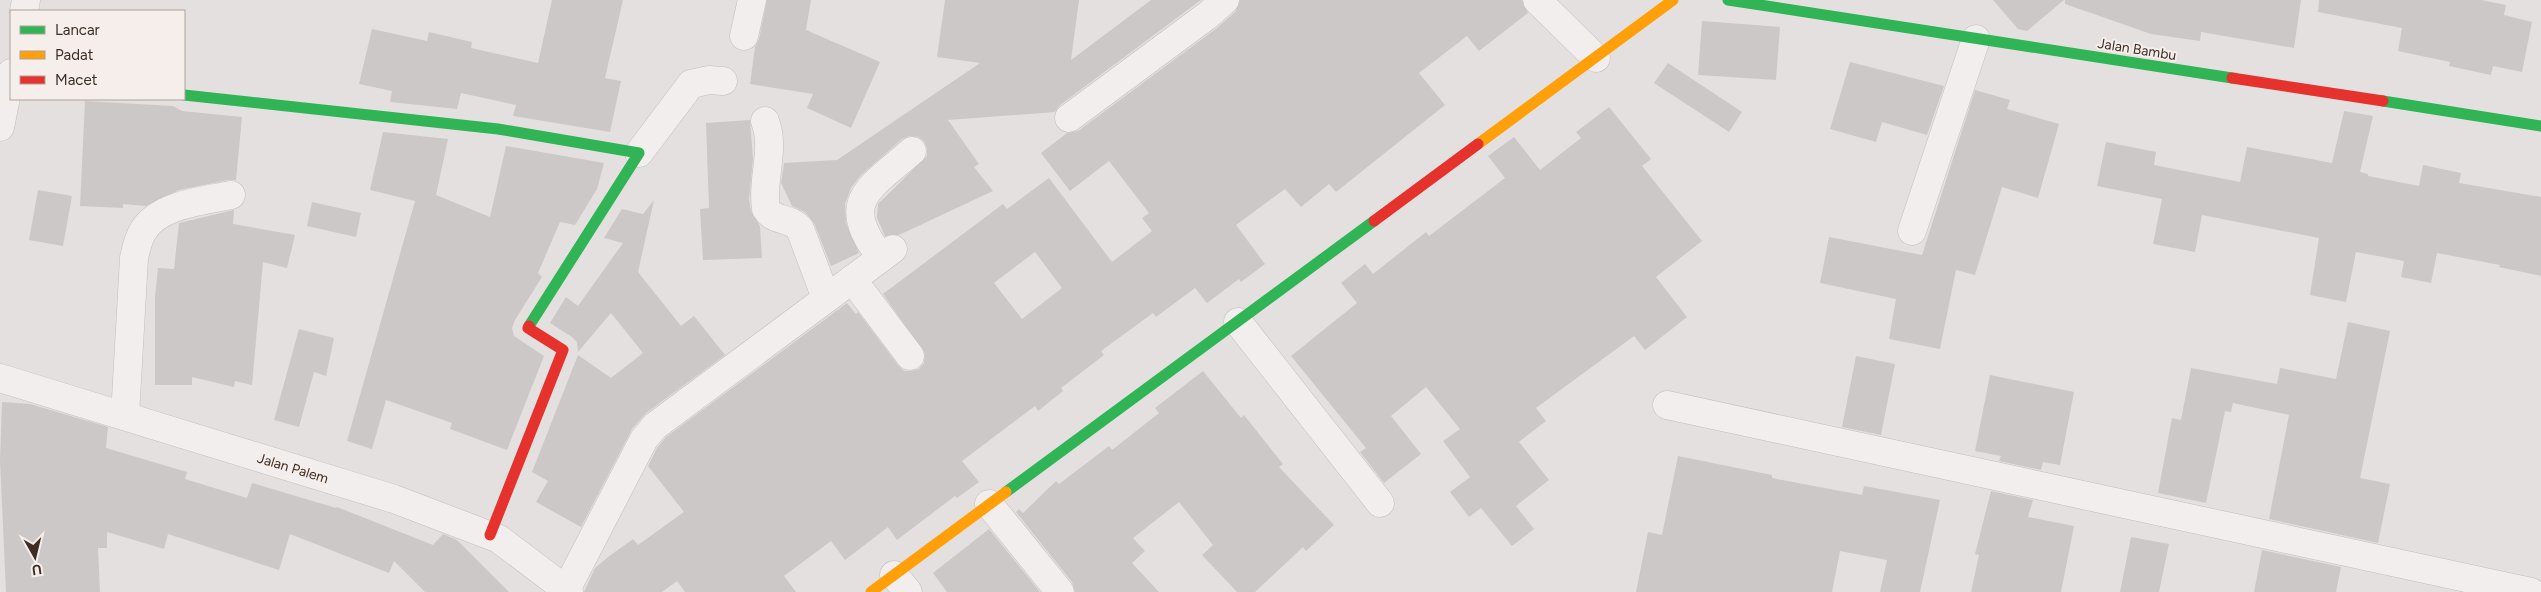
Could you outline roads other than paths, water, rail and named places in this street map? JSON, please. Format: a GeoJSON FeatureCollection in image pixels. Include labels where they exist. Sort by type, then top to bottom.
{"type":"FeatureCollection","features":[{"type":"Feature","properties":{"kind":"street"},"geometry":{"type":"LineString","coordinates":[[744,36],[752,0]]}},
{"type":"Feature","properties":{"kind":"street"},"geometry":{"type":"LineString","coordinates":[[1069,118],[1208,15],[1225,0]]}},
{"type":"Feature","properties":{"kind":"street"},"geometry":{"type":"LineString","coordinates":[[1537,0],[1596,58]]}},
{"type":"Feature","properties":{"kind":"street"},"geometry":{"type":"LineString","coordinates":[[871,592],[901,583],[989,504],[1673,0]]}},
{"type":"Feature","properties":{"kind":"street","name":"Jalan Bambu"},"geometry":{"type":"LineString","coordinates":[[1728,0],[2541,126]]}},
{"type":"Feature","properties":{"kind":"street"},"geometry":{"type":"LineString","coordinates":[[1912,231],[1976,38]]}},
{"type":"Feature","properties":{"kind":"street"},"geometry":{"type":"LineString","coordinates":[[0,127],[10,80]]}},
{"type":"Feature","properties":{"kind":"street"},"geometry":{"type":"LineString","coordinates":[[490,535],[562,350],[528,328],[639,153],[691,84],[709,80],[723,81]]}},
{"type":"Feature","properties":{"kind":"street"},"geometry":{"type":"LineString","coordinates":[[185,95],[498,129],[639,153]]}},
{"type":"Feature","properties":{"kind":"street"},"geometry":{"type":"LineString","coordinates":[[765,122],[770,144],[764,181],[766,209],[774,217],[791,222],[800,229],[826,298]]}},
{"type":"Feature","properties":{"kind":"street"},"geometry":{"type":"LineString","coordinates":[[568,590],[644,440],[655,426],[887,253],[866,235],[862,225],[860,204],[867,190],[912,151]]}},
{"type":"Feature","properties":{"kind":"street"},"geometry":{"type":"LineString","coordinates":[[125,416],[134,258],[139,239],[151,221],[166,212],[231,195]]}},
{"type":"Feature","properties":{"kind":"street"},"geometry":{"type":"LineString","coordinates":[[852,279],[910,356]]}},
{"type":"Feature","properties":{"kind":"street"},"geometry":{"type":"LineString","coordinates":[[1238,322],[1380,503]]}},
{"type":"Feature","properties":{"kind":"street","name":"Jalan Palem"},"geometry":{"type":"LineString","coordinates":[[0,378],[394,499],[499,539],[568,590]]}},
{"type":"Feature","properties":{"kind":"street"},"geometry":{"type":"LineString","coordinates":[[1667,405],[2531,592]]}},
{"type":"Feature","properties":{"kind":"street"},"geometry":{"type":"LineString","coordinates":[[989,504],[1060,592]]}}]}
